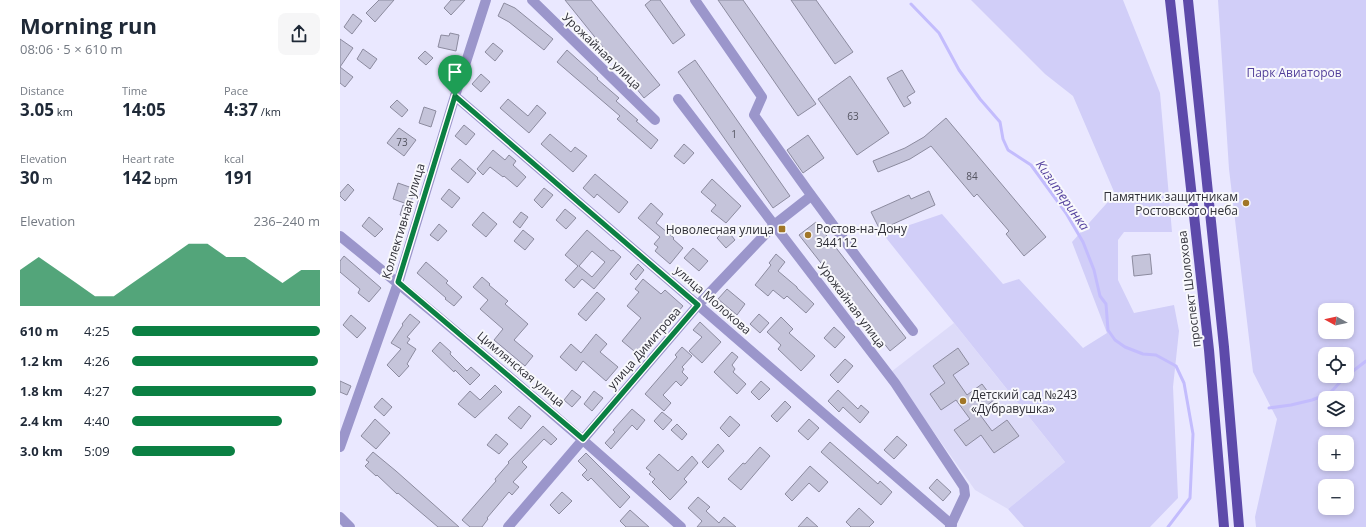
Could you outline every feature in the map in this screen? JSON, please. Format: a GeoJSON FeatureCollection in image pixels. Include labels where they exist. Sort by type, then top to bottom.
{"type":"FeatureCollection","features":[{"type":"Feature","properties":{"kind":"main road","name":"проспект Шолохова"},"geometry":{"type":"LineString","coordinates":[[1170,0],[1210,350],[1224,527]]}},
{"type":"Feature","properties":{"kind":"main road"},"geometry":{"type":"LineString","coordinates":[[1188,0],[1224,347],[1239,527]]}},
{"type":"Feature","properties":{"kind":"street","name":"Коллективная улица"},"geometry":{"type":"LineString","coordinates":[[340,447],[398,282],[486,0]]}},
{"type":"Feature","properties":{"kind":"street","name":"Урожайная улица"},"geometry":{"type":"LineString","coordinates":[[532,0],[655,120]]}},
{"type":"Feature","properties":{"kind":"street"},"geometry":{"type":"LineString","coordinates":[[695,0],[762,97],[754,115],[811,196],[913,331]]}},
{"type":"Feature","properties":{"kind":"street","name":"улица Молокова"},"geometry":{"type":"LineString","coordinates":[[455,96],[698,305],[951,526]]}},
{"type":"Feature","properties":{"kind":"street","name":"Урожайная улица"},"geometry":{"type":"LineString","coordinates":[[678,99],[895,383],[964,486],[965,495],[951,526]]}},
{"type":"Feature","properties":{"kind":"street","name":"улица Димитрова"},"geometry":{"type":"LineString","coordinates":[[508,527],[698,305],[774,224],[811,196]]}},
{"type":"Feature","properties":{"kind":"street","name":"Цимлянская улица"},"geometry":{"type":"LineString","coordinates":[[340,236],[398,282],[583,439],[680,527]]}},
{"type":"Feature","properties":{"kind":"street"},"geometry":{"type":"LineString","coordinates":[[340,518],[350,527]]}},
{"type":"Feature","properties":{"kind":"shaded area","name":"Детский сад №243 «Дубравушка»"},"geometry":{"type":"Polygon","coordinates":[[[954,323],[1065,462],[1008,509],[975,490],[891,372],[954,323]]]}},
{"type":"Feature","properties":{"kind":"green space"},"geometry":{"type":"Polygon","coordinates":[[[971,0],[1123,0],[1160,93],[1172,232],[1124,232],[1118,240],[1118,280],[1134,313],[1174,305],[1179,331],[1173,387],[1178,498],[1150,527],[1024,527],[1008,509],[1065,462],[883,234],[942,214],[1003,284],[1019,279],[1083,348],[1107,333],[1072,242],[1115,194],[1073,96],[1045,74],[971,0]]]}},
{"type":"Feature","properties":{"kind":"green space","name":"Парк Авиаторов"},"geometry":{"type":"Polygon","coordinates":[[[1218,0],[1366,0],[1366,527],[1256,527],[1255,517],[1277,419],[1253,372],[1229,169],[1218,0]]]}},
{"type":"Feature","properties":{"kind":"building"},"geometry":{"type":"Polygon","coordinates":[[[379,0],[394,0],[375,22],[366,13],[379,0]]]}},
{"type":"Feature","properties":{"kind":"building"},"geometry":{"type":"Polygon","coordinates":[[[451,0],[465,0],[451,15],[444,8],[451,0]]]}},
{"type":"Feature","properties":{"kind":"building"},"geometry":{"type":"Polygon","coordinates":[[[565,0],[591,0],[660,85],[644,98],[565,0]]]}},
{"type":"Feature","properties":{"kind":"building"},"geometry":{"type":"Polygon","coordinates":[[[651,0],[660,0],[685,35],[673,44],[645,5],[651,0]]]}},
{"type":"Feature","properties":{"kind":"building"},"geometry":{"type":"Polygon","coordinates":[[[718,0],[743,0],[816,104],[798,116],[718,0]]]}},
{"type":"Feature","properties":{"kind":"building"},"geometry":{"type":"Polygon","coordinates":[[[791,0],[816,0],[853,52],[835,64],[791,0]]]}},
{"type":"Feature","properties":{"kind":"building"},"geometry":{"type":"Polygon","coordinates":[[[504,3],[515,8],[553,39],[544,50],[509,22],[498,16],[504,3]]]}},
{"type":"Feature","properties":{"kind":"building"},"geometry":{"type":"Polygon","coordinates":[[[353,14],[362,21],[352,34],[344,27],[353,14]]]}},
{"type":"Feature","properties":{"kind":"building"},"geometry":{"type":"Polygon","coordinates":[[[450,33],[459,35],[456,51],[438,47],[441,35],[449,36],[450,33]]]}},
{"type":"Feature","properties":{"kind":"building"},"geometry":{"type":"Polygon","coordinates":[[[340,39],[353,48],[340,67],[340,39]]]}},
{"type":"Feature","properties":{"kind":"building"},"geometry":{"type":"Polygon","coordinates":[[[493,43],[503,51],[495,61],[485,52],[493,43]]]}},
{"type":"Feature","properties":{"kind":"building"},"geometry":{"type":"Polygon","coordinates":[[[363,49],[377,59],[370,69],[357,59],[363,49]]]}},
{"type":"Feature","properties":{"kind":"building"},"geometry":{"type":"Polygon","coordinates":[[[567,50],[619,98],[616,101],[658,140],[651,149],[617,119],[620,116],[557,62],[567,50]]]}},
{"type":"Feature","properties":{"kind":"building"},"geometry":{"type":"Polygon","coordinates":[[[425,51],[433,58],[426,65],[418,58],[425,51]]]}},
{"type":"Feature","properties":{"kind":"building"},"geometry":{"type":"Polygon","coordinates":[[[695,60],[790,196],[773,208],[678,72],[695,60]]]}},
{"type":"Feature","properties":{"kind":"building"},"geometry":{"type":"Polygon","coordinates":[[[340,67],[353,77],[345,87],[340,83],[340,67]]]}},
{"type":"Feature","properties":{"kind":"building"},"geometry":{"type":"Polygon","coordinates":[[[902,70],[915,92],[907,97],[911,103],[904,107],[887,78],[902,70]]]}},
{"type":"Feature","properties":{"kind":"building"},"geometry":{"type":"Polygon","coordinates":[[[481,74],[490,82],[481,92],[472,84],[481,74]]]}},
{"type":"Feature","properties":{"kind":"building"},"geometry":{"type":"Polygon","coordinates":[[[850,76],[889,133],[857,155],[818,99],[850,76]]]}},
{"type":"Feature","properties":{"kind":"building"},"geometry":{"type":"Polygon","coordinates":[[[508,99],[528,116],[537,105],[546,113],[529,133],[500,108],[508,99]]]}},
{"type":"Feature","properties":{"kind":"building"},"geometry":{"type":"Polygon","coordinates":[[[397,100],[408,110],[402,117],[390,107],[397,100]]]}},
{"type":"Feature","properties":{"kind":"building"},"geometry":{"type":"Polygon","coordinates":[[[424,107],[436,111],[431,127],[419,123],[424,107]]]}},
{"type":"Feature","properties":{"kind":"building"},"geometry":{"type":"Polygon","coordinates":[[[946,118],[1046,237],[1024,256],[1006,234],[1009,231],[977,194],[974,197],[931,146],[910,159],[878,172],[873,161],[905,148],[924,137],[946,118]]]}},
{"type":"Feature","properties":{"kind":"building"},"geometry":{"type":"Polygon","coordinates":[[[464,125],[475,134],[466,145],[455,136],[464,125]]]}},
{"type":"Feature","properties":{"kind":"building"},"geometry":{"type":"Polygon","coordinates":[[[399,128],[416,140],[404,156],[387,143],[399,128]]]}},
{"type":"Feature","properties":{"kind":"building"},"geometry":{"type":"Polygon","coordinates":[[[550,134],[571,152],[575,147],[587,156],[573,172],[541,144],[550,134]]]}},
{"type":"Feature","properties":{"kind":"building"},"geometry":{"type":"Polygon","coordinates":[[[808,135],[824,158],[803,173],[787,150],[808,135]]]}},
{"type":"Feature","properties":{"kind":"building"},"geometry":{"type":"Polygon","coordinates":[[[684,144],[694,153],[684,164],[674,156],[684,144]]]}},
{"type":"Feature","properties":{"kind":"building"},"geometry":{"type":"Polygon","coordinates":[[[493,150],[505,160],[509,155],[516,161],[513,165],[526,177],[517,187],[490,167],[483,175],[477,169],[493,150]]]}},
{"type":"Feature","properties":{"kind":"building"},"geometry":{"type":"Polygon","coordinates":[[[460,159],[476,173],[468,183],[451,169],[460,159]]]}},
{"type":"Feature","properties":{"kind":"building"},"geometry":{"type":"Polygon","coordinates":[[[595,174],[628,202],[619,213],[597,194],[594,198],[583,188],[595,174]]]}},
{"type":"Feature","properties":{"kind":"building"},"geometry":{"type":"Polygon","coordinates":[[[712,179],[741,206],[726,223],[711,211],[716,205],[701,192],[712,179]]]}},
{"type":"Feature","properties":{"kind":"building"},"geometry":{"type":"Polygon","coordinates":[[[398,183],[415,189],[410,205],[393,199],[398,183]]]}},
{"type":"Feature","properties":{"kind":"building"},"geometry":{"type":"Polygon","coordinates":[[[348,184],[354,190],[345,201],[340,196],[340,193],[348,184]]]}},
{"type":"Feature","properties":{"kind":"building"},"geometry":{"type":"Polygon","coordinates":[[[544,188],[553,195],[542,208],[534,200],[544,188]]]}},
{"type":"Feature","properties":{"kind":"building"},"geometry":{"type":"Polygon","coordinates":[[[449,189],[460,198],[452,208],[441,199],[449,189]]]}},
{"type":"Feature","properties":{"kind":"building"},"geometry":{"type":"Polygon","coordinates":[[[929,191],[935,205],[880,230],[871,212],[909,195],[911,199],[929,191]]]}},
{"type":"Feature","properties":{"kind":"building"},"geometry":{"type":"Polygon","coordinates":[[[651,203],[663,214],[656,223],[674,238],[673,239],[683,248],[670,264],[655,251],[658,247],[654,244],[660,237],[638,218],[651,203]]]}},
{"type":"Feature","properties":{"kind":"building"},"geometry":{"type":"Polygon","coordinates":[[[403,205],[412,208],[408,218],[400,215],[403,205]]]}},
{"type":"Feature","properties":{"kind":"building"},"geometry":{"type":"Polygon","coordinates":[[[565,209],[576,218],[566,229],[556,220],[565,209]]]}},
{"type":"Feature","properties":{"kind":"building"},"geometry":{"type":"Polygon","coordinates":[[[483,212],[497,224],[486,237],[472,225],[483,212]]]}},
{"type":"Feature","properties":{"kind":"building"},"geometry":{"type":"Polygon","coordinates":[[[521,212],[528,217],[520,228],[513,222],[521,212]]]}},
{"type":"Feature","properties":{"kind":"building"},"geometry":{"type":"Polygon","coordinates":[[[369,217],[383,229],[375,237],[362,226],[369,217]]]}},
{"type":"Feature","properties":{"kind":"building"},"geometry":{"type":"Polygon","coordinates":[[[816,222],[906,338],[890,351],[799,235],[816,222]]]}},
{"type":"Feature","properties":{"kind":"building"},"geometry":{"type":"Polygon","coordinates":[[[439,224],[447,231],[438,241],[430,235],[439,224]]]}},
{"type":"Feature","properties":{"kind":"building"},"geometry":{"type":"Polygon","coordinates":[[[726,229],[735,240],[726,248],[717,238],[726,229]]]}},
{"type":"Feature","properties":{"kind":"building"},"geometry":{"type":"Polygon","coordinates":[[[523,230],[534,239],[525,250],[514,241],[523,230]]]}},
{"type":"Feature","properties":{"kind":"building"},"geometry":{"type":"Polygon","coordinates":[[[587,230],[611,251],[613,250],[621,257],[594,289],[582,279],[574,288],[565,280],[578,266],[565,255],[587,230]],[[592,251],[579,266],[592,277],[605,262],[592,251]]]}},
{"type":"Feature","properties":{"kind":"building"},"geometry":{"type":"Polygon","coordinates":[[[693,248],[708,261],[699,271],[684,258],[693,248]]]}},
{"type":"Feature","properties":{"kind":"building"},"geometry":{"type":"Polygon","coordinates":[[[776,254],[785,262],[778,271],[814,304],[806,313],[787,296],[784,299],[773,290],[768,296],[755,285],[771,265],[769,263],[776,254]]]}},
{"type":"Feature","properties":{"kind":"building"},"geometry":{"type":"Polygon","coordinates":[[[1150,254],[1152,274],[1134,276],[1132,256],[1150,254]]]}},
{"type":"Feature","properties":{"kind":"building"},"geometry":{"type":"Polygon","coordinates":[[[344,256],[381,288],[369,302],[358,293],[360,289],[340,272],[340,261],[344,256]]]}},
{"type":"Feature","properties":{"kind":"building"},"geometry":{"type":"Polygon","coordinates":[[[426,262],[448,281],[446,283],[462,297],[454,306],[417,273],[426,262]]]}},
{"type":"Feature","properties":{"kind":"building"},"geometry":{"type":"Polygon","coordinates":[[[638,264],[644,270],[636,280],[630,274],[638,264]]]}},
{"type":"Feature","properties":{"kind":"building"},"geometry":{"type":"Polygon","coordinates":[[[482,277],[508,301],[505,304],[528,324],[514,340],[533,356],[525,366],[494,340],[503,329],[480,309],[488,300],[473,287],[482,277]]]}},
{"type":"Feature","properties":{"kind":"building"},"geometry":{"type":"Polygon","coordinates":[[[643,279],[661,294],[665,290],[683,306],[640,356],[622,341],[641,318],[627,306],[639,292],[635,289],[643,279]]]}},
{"type":"Feature","properties":{"kind":"building"},"geometry":{"type":"Polygon","coordinates":[[[727,289],[745,304],[737,315],[718,299],[727,289]]]}},
{"type":"Feature","properties":{"kind":"building"},"geometry":{"type":"Polygon","coordinates":[[[597,292],[605,299],[586,321],[578,314],[597,292]]]}},
{"type":"Feature","properties":{"kind":"building"},"geometry":{"type":"Polygon","coordinates":[[[410,314],[420,322],[407,337],[410,339],[407,343],[416,349],[407,364],[409,366],[399,377],[387,365],[401,349],[391,343],[403,325],[402,324],[410,314]]]}},
{"type":"Feature","properties":{"kind":"building"},"geometry":{"type":"Polygon","coordinates":[[[759,314],[769,323],[760,333],[750,324],[759,314]]]}},
{"type":"Feature","properties":{"kind":"building"},"geometry":{"type":"Polygon","coordinates":[[[351,315],[366,328],[357,338],[343,325],[351,315]]]}},
{"type":"Feature","properties":{"kind":"building"},"geometry":{"type":"Polygon","coordinates":[[[781,317],[793,329],[789,333],[815,356],[801,371],[778,349],[781,345],[767,332],[781,317]]]}},
{"type":"Feature","properties":{"kind":"building"},"geometry":{"type":"Polygon","coordinates":[[[700,322],[721,342],[702,363],[689,351],[702,337],[693,330],[700,322]]]}},
{"type":"Feature","properties":{"kind":"building"},"geometry":{"type":"Polygon","coordinates":[[[834,327],[845,337],[835,348],[824,338],[834,327]]]}},
{"type":"Feature","properties":{"kind":"building"},"geometry":{"type":"Polygon","coordinates":[[[596,334],[607,344],[600,352],[618,367],[606,381],[583,361],[576,371],[560,357],[571,344],[581,353],[596,334]]]}},
{"type":"Feature","properties":{"kind":"building"},"geometry":{"type":"Polygon","coordinates":[[[440,342],[451,352],[450,354],[467,371],[471,367],[480,375],[470,385],[432,351],[440,342]]]}},
{"type":"Feature","properties":{"kind":"building"},"geometry":{"type":"Polygon","coordinates":[[[682,347],[692,356],[682,367],[684,369],[682,372],[688,378],[681,386],[676,381],[663,395],[671,403],[664,411],[645,394],[677,357],[675,355],[682,347]]]}},
{"type":"Feature","properties":{"kind":"building"},"geometry":{"type":"Polygon","coordinates":[[[958,348],[969,364],[953,375],[967,395],[982,384],[994,400],[978,412],[992,431],[1007,420],[1019,436],[994,453],[981,435],[966,446],[954,430],[970,419],[956,400],[941,410],[930,394],[945,383],[933,366],[958,348]]]}},
{"type":"Feature","properties":{"kind":"building"},"geometry":{"type":"Polygon","coordinates":[[[732,352],[738,357],[732,365],[735,369],[733,372],[746,384],[737,394],[714,372],[732,352]]]}},
{"type":"Feature","properties":{"kind":"building"},"geometry":{"type":"Polygon","coordinates":[[[845,359],[853,366],[838,383],[830,375],[845,359]]]}},
{"type":"Feature","properties":{"kind":"building"},"geometry":{"type":"Polygon","coordinates":[[[340,381],[351,386],[347,395],[340,392],[340,381]]]}},
{"type":"Feature","properties":{"kind":"building"},"geometry":{"type":"Polygon","coordinates":[[[761,381],[770,389],[759,400],[751,392],[761,381]]]}},
{"type":"Feature","properties":{"kind":"building"},"geometry":{"type":"Polygon","coordinates":[[[495,385],[502,392],[475,418],[458,404],[470,391],[480,400],[495,385]]]}},
{"type":"Feature","properties":{"kind":"building"},"geometry":{"type":"Polygon","coordinates":[[[572,390],[581,397],[572,407],[564,400],[572,390]]]}},
{"type":"Feature","properties":{"kind":"building"},"geometry":{"type":"Polygon","coordinates":[[[838,390],[858,409],[861,405],[869,412],[860,423],[843,407],[839,412],[828,401],[838,390]]]}},
{"type":"Feature","properties":{"kind":"building"},"geometry":{"type":"Polygon","coordinates":[[[594,391],[603,398],[592,411],[584,404],[594,391]]]}},
{"type":"Feature","properties":{"kind":"building"},"geometry":{"type":"Polygon","coordinates":[[[382,398],[392,407],[384,416],[374,407],[382,398]]]}},
{"type":"Feature","properties":{"kind":"building"},"geometry":{"type":"Polygon","coordinates":[[[785,401],[791,407],[777,422],[771,416],[785,401]]]}},
{"type":"Feature","properties":{"kind":"building"},"geometry":{"type":"Polygon","coordinates":[[[519,406],[531,416],[521,429],[508,418],[519,406]]]}},
{"type":"Feature","properties":{"kind":"building"},"geometry":{"type":"Polygon","coordinates":[[[632,409],[645,420],[637,430],[632,425],[611,449],[605,443],[615,432],[613,430],[632,409]]]}},
{"type":"Feature","properties":{"kind":"building"},"geometry":{"type":"Polygon","coordinates":[[[662,412],[672,420],[663,430],[654,421],[662,412]]]}},
{"type":"Feature","properties":{"kind":"building"},"geometry":{"type":"Polygon","coordinates":[[[730,416],[740,425],[729,437],[720,428],[730,416]]]}},
{"type":"Feature","properties":{"kind":"building"},"geometry":{"type":"Polygon","coordinates":[[[375,419],[390,433],[376,449],[361,436],[375,419]]]}},
{"type":"Feature","properties":{"kind":"building"},"geometry":{"type":"Polygon","coordinates":[[[809,419],[819,428],[808,440],[798,431],[809,419]]]}},
{"type":"Feature","properties":{"kind":"building"},"geometry":{"type":"Polygon","coordinates":[[[677,424],[687,434],[682,440],[671,430],[677,424]]]}},
{"type":"Feature","properties":{"kind":"building"},"geometry":{"type":"Polygon","coordinates":[[[543,426],[557,439],[551,445],[544,439],[522,462],[527,467],[513,482],[519,487],[512,495],[509,492],[487,518],[488,519],[482,527],[470,527],[462,520],[496,481],[495,479],[509,463],[508,462],[543,426]]]}},
{"type":"Feature","properties":{"kind":"building"},"geometry":{"type":"Polygon","coordinates":[[[496,434],[508,444],[499,454],[487,445],[496,434]]]}},
{"type":"Feature","properties":{"kind":"building"},"geometry":{"type":"Polygon","coordinates":[[[897,436],[907,445],[894,459],[884,450],[897,436]]]}},
{"type":"Feature","properties":{"kind":"building"},"geometry":{"type":"Polygon","coordinates":[[[830,442],[878,484],[880,481],[892,492],[881,505],[821,452],[830,442]]]}},
{"type":"Feature","properties":{"kind":"building"},"geometry":{"type":"Polygon","coordinates":[[[718,444],[724,451],[708,468],[702,462],[718,444]]]}},
{"type":"Feature","properties":{"kind":"building"},"geometry":{"type":"Polygon","coordinates":[[[760,447],[770,456],[741,490],[728,479],[743,463],[745,464],[760,447]]]}},
{"type":"Feature","properties":{"kind":"building"},"geometry":{"type":"Polygon","coordinates":[[[373,452],[459,527],[438,527],[398,493],[397,494],[377,475],[376,476],[365,466],[369,462],[366,460],[373,452]]]}},
{"type":"Feature","properties":{"kind":"building"},"geometry":{"type":"Polygon","coordinates":[[[586,453],[630,497],[620,508],[591,478],[588,481],[582,475],[587,470],[578,461],[586,453]]]}},
{"type":"Feature","properties":{"kind":"building"},"geometry":{"type":"Polygon","coordinates":[[[659,454],[678,471],[692,456],[698,463],[684,479],[687,482],[670,500],[652,482],[655,479],[649,474],[651,472],[646,468],[659,454]]]}},
{"type":"Feature","properties":{"kind":"building"},"geometry":{"type":"Polygon","coordinates":[[[810,466],[828,482],[819,492],[809,483],[792,501],[785,494],[810,466]]]}},
{"type":"Feature","properties":{"kind":"building"},"geometry":{"type":"Polygon","coordinates":[[[937,479],[951,492],[943,501],[929,488],[937,479]]]}},
{"type":"Feature","properties":{"kind":"building"},"geometry":{"type":"Polygon","coordinates":[[[562,492],[572,501],[559,514],[550,505],[562,492]]]}},
{"type":"Feature","properties":{"kind":"building"},"geometry":{"type":"Polygon","coordinates":[[[698,497],[710,507],[706,511],[719,523],[724,517],[736,527],[697,527],[702,521],[688,508],[698,497]]]}},
{"type":"Feature","properties":{"kind":"building"},"geometry":{"type":"Polygon","coordinates":[[[859,508],[874,522],[869,527],[851,527],[846,522],[859,508]]]}},
{"type":"Feature","properties":{"kind":"building"},"geometry":{"type":"Polygon","coordinates":[[[630,510],[649,527],[626,527],[620,521],[630,510]]]}},
{"type":"Feature","properties":{"kind":"building"},"geometry":{"type":"Polygon","coordinates":[[[807,517],[818,527],[798,527],[807,517]]]}},
{"type":"Feature","properties":{"kind":"waterway","name":"Кизитеринка"},"geometry":{"type":"LineString","coordinates":[[911,4],[939,33],[959,70],[980,99],[1000,122],[1003,139],[1008,150],[1031,165],[1066,213],[1083,242],[1094,270],[1100,296],[1106,304],[1108,330],[1115,340],[1125,347],[1143,354],[1156,355],[1176,366],[1184,383],[1193,434],[1190,498],[1168,527]]}},
{"type":"Feature","properties":{"kind":"waterway","name":"Кизитеринка"},"geometry":{"type":"LineString","coordinates":[[1269,408],[1312,400],[1330,393],[1344,378],[1366,361]]}},
{"type":"Feature","properties":{"kind":"place","name":"Памятник защитникам Ростовского неба"},"geometry":{"type":"Point","coordinates":[1246,203]}},
{"type":"Feature","properties":{"kind":"place","name":"Новолесная улица"},"geometry":{"type":"Point","coordinates":[782,229]}},
{"type":"Feature","properties":{"kind":"place","name":"Ростов-на-Дону 344112"},"geometry":{"type":"Point","coordinates":[808,235]}},
{"type":"Feature","properties":{"kind":"place","name":"Детский сад №243 «Дубравушка»"},"geometry":{"type":"Point","coordinates":[963,401]}},
{"type":"Feature","properties":{"kind":"route"},"geometry":{"type":"LineString","coordinates":[[455,96],[698,305],[583,439],[398,282],[455,96]]}}]}
